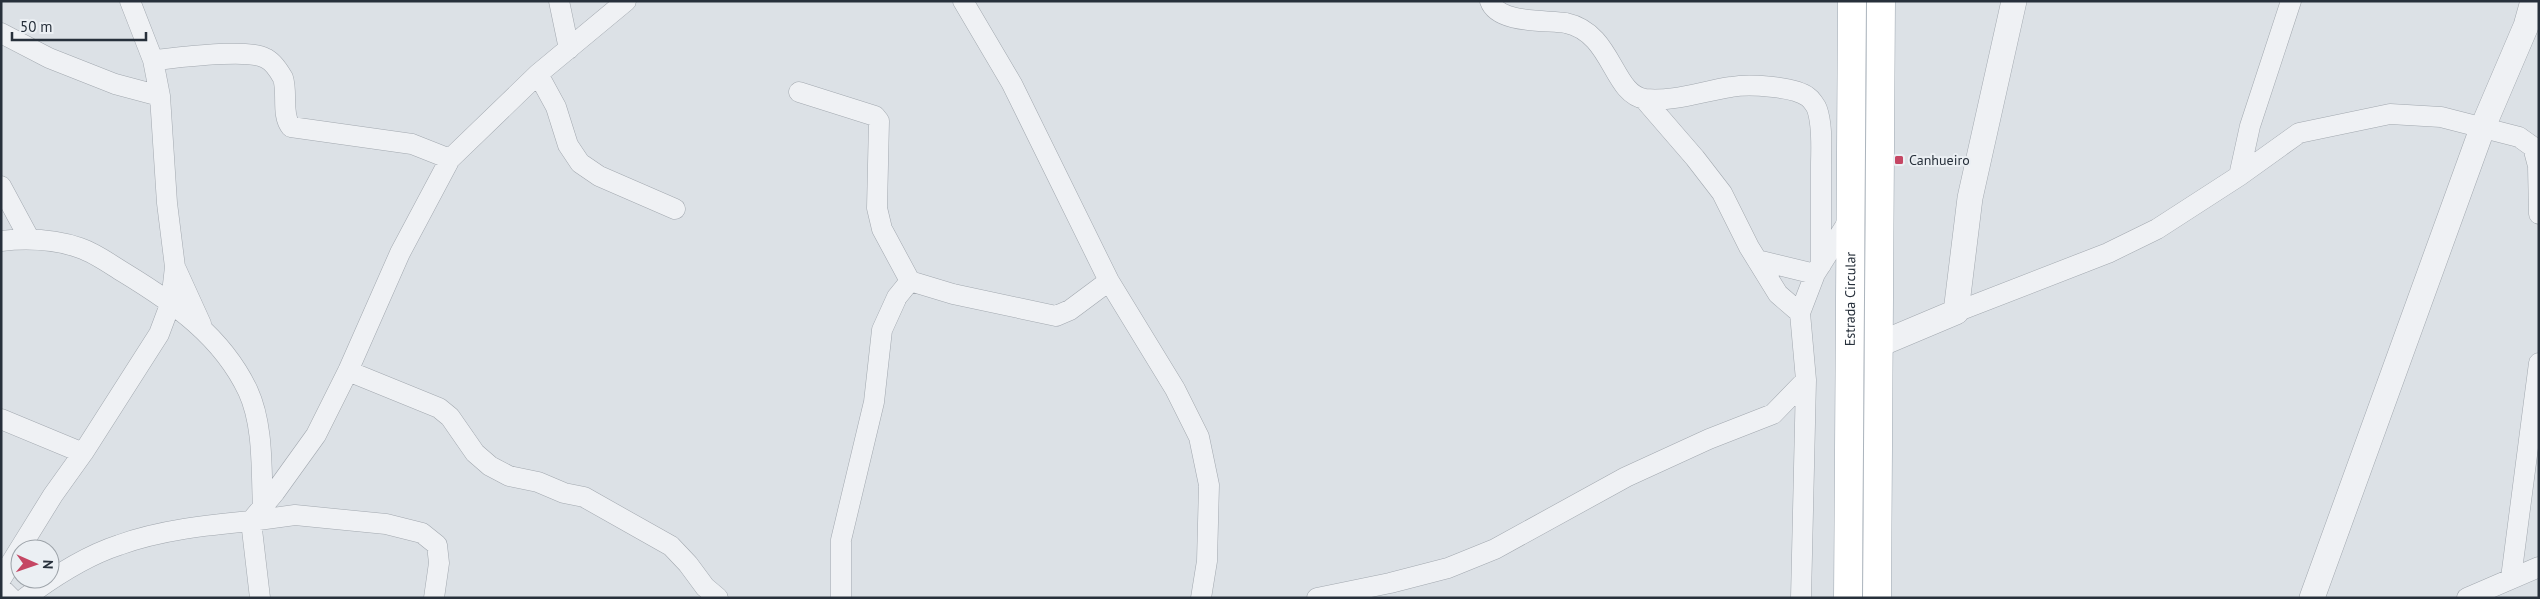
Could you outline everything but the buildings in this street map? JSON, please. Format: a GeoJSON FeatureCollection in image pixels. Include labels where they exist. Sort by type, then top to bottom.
{"type":"FeatureCollection","features":[{"type":"Feature","properties":{"kind":"main road","name":"Estrada Circular"},"geometry":{"type":"LineString","coordinates":[[1848,598],[1852,266],[1850,220],[1852,1]]}},
{"type":"Feature","properties":{"kind":"main road","name":"Estrada Circular"},"geometry":{"type":"LineString","coordinates":[[1877,598],[1880,344],[1880,1]]}},
{"type":"Feature","properties":{"kind":"street"},"geometry":{"type":"LineString","coordinates":[[1,579],[53,494],[83,453],[159,334],[171,302],[175,267],[160,96],[153,60],[130,1]]}},
{"type":"Feature","properties":{"kind":"street"},"geometry":{"type":"LineString","coordinates":[[141,1],[143,34]]}},
{"type":"Feature","properties":{"kind":"street"},"geometry":{"type":"LineString","coordinates":[[559,1],[569,49]]}},
{"type":"Feature","properties":{"kind":"street"},"geometry":{"type":"LineString","coordinates":[[257,514],[276,492],[316,435],[348,371],[400,253],[450,159],[538,74],[626,1]]}},
{"type":"Feature","properties":{"kind":"street"},"geometry":{"type":"LineString","coordinates":[[963,1],[1012,84],[1109,281],[1175,389],[1199,437],[1209,485],[1207,560],[1201,598]]}},
{"type":"Feature","properties":{"kind":"street"},"geometry":{"type":"LineString","coordinates":[[1490,1],[1501,13],[1517,19],[1579,26],[1595,37],[1622,83],[1634,95],[1644,99],[1672,97],[1753,85],[1786,89],[1808,97],[1817,109],[1821,143],[1818,269]]}},
{"type":"Feature","properties":{"kind":"street"},"geometry":{"type":"LineString","coordinates":[[1956,312],[1970,198],[2014,1]]}},
{"type":"Feature","properties":{"kind":"street"},"geometry":{"type":"LineString","coordinates":[[2239,176],[2250,126],[2290,1]]}},
{"type":"Feature","properties":{"kind":"street"},"geometry":{"type":"LineString","coordinates":[[2312,598],[2482,129],[2526,26],[2533,1]]}},
{"type":"Feature","properties":{"kind":"street"},"geometry":{"type":"LineString","coordinates":[[1,33],[49,58],[115,84],[160,96]]}},
{"type":"Feature","properties":{"kind":"street"},"geometry":{"type":"LineString","coordinates":[[153,60],[250,53],[266,58],[276,67],[283,79],[286,119],[291,127],[412,144],[450,159]]}},
{"type":"Feature","properties":{"kind":"street"},"geometry":{"type":"LineString","coordinates":[[538,74],[556,107],[568,145],[580,163],[599,176],[675,209]]}},
{"type":"Feature","properties":{"kind":"street"},"geometry":{"type":"LineString","coordinates":[[799,92],[875,116],[879,121],[877,208],[882,229],[910,281],[953,294],[1056,316],[1070,310],[1109,281]]}},
{"type":"Feature","properties":{"kind":"street"},"geometry":{"type":"LineString","coordinates":[[1644,99],[1696,158],[1722,193],[1757,260],[1778,294],[1800,314]]}},
{"type":"Feature","properties":{"kind":"street"},"geometry":{"type":"LineString","coordinates":[[1880,344],[1956,312],[2108,253],[2149,233],[2239,176],[2299,133],[2390,114],[2441,117],[2519,137],[2533,147],[2538,166],[2539,214]]}},
{"type":"Feature","properties":{"kind":"street"},"geometry":{"type":"LineString","coordinates":[[1,186],[29,238]]}},
{"type":"Feature","properties":{"kind":"street"},"geometry":{"type":"LineString","coordinates":[[1801,598],[1806,380],[1800,314],[1818,269],[1850,220]]}},
{"type":"Feature","properties":{"kind":"street"},"geometry":{"type":"LineString","coordinates":[[1,241],[29,238],[82,248],[171,302],[203,328],[227,356],[248,391],[257,417],[257,514],[260,598]]}},
{"type":"Feature","properties":{"kind":"street"},"geometry":{"type":"LineString","coordinates":[[1757,260],[1818,269]]}},
{"type":"Feature","properties":{"kind":"street"},"geometry":{"type":"LineString","coordinates":[[175,267],[203,328]]}},
{"type":"Feature","properties":{"kind":"street"},"geometry":{"type":"LineString","coordinates":[[841,598],[841,540],[874,402],[882,330],[896,298],[910,281]]}},
{"type":"Feature","properties":{"kind":"street"},"geometry":{"type":"LineString","coordinates":[[2511,578],[2539,363]]}},
{"type":"Feature","properties":{"kind":"street"},"geometry":{"type":"LineString","coordinates":[[348,371],[439,408],[450,417],[475,453],[496,470],[509,476],[538,482],[584,497],[671,546],[688,564],[705,587],[718,598]]}},
{"type":"Feature","properties":{"kind":"street"},"geometry":{"type":"LineString","coordinates":[[1317,598],[1448,568],[1495,549],[1626,477],[1709,438],[1773,414],[1806,380]]}},
{"type":"Feature","properties":{"kind":"street"},"geometry":{"type":"LineString","coordinates":[[1773,414],[1804,426]]}},
{"type":"Feature","properties":{"kind":"street"},"geometry":{"type":"LineString","coordinates":[[1,419],[83,453]]}},
{"type":"Feature","properties":{"kind":"street"},"geometry":{"type":"LineString","coordinates":[[276,492],[295,515]]}},
{"type":"Feature","properties":{"kind":"street"},"geometry":{"type":"LineString","coordinates":[[25,598],[54,576],[118,545],[257,514],[295,515],[386,524],[422,533],[437,545],[439,563],[434,598]]}},
{"type":"Feature","properties":{"kind":"street"},"geometry":{"type":"LineString","coordinates":[[2467,598],[2539,567]]}},
{"type":"Feature","properties":{"kind":"street"},"geometry":{"type":"LineString","coordinates":[[1,588],[11,598]]}},
{"type":"Feature","properties":{"kind":"place","name":"Canhueiro"},"geometry":{"type":"Point","coordinates":[1899,160]}}]}
